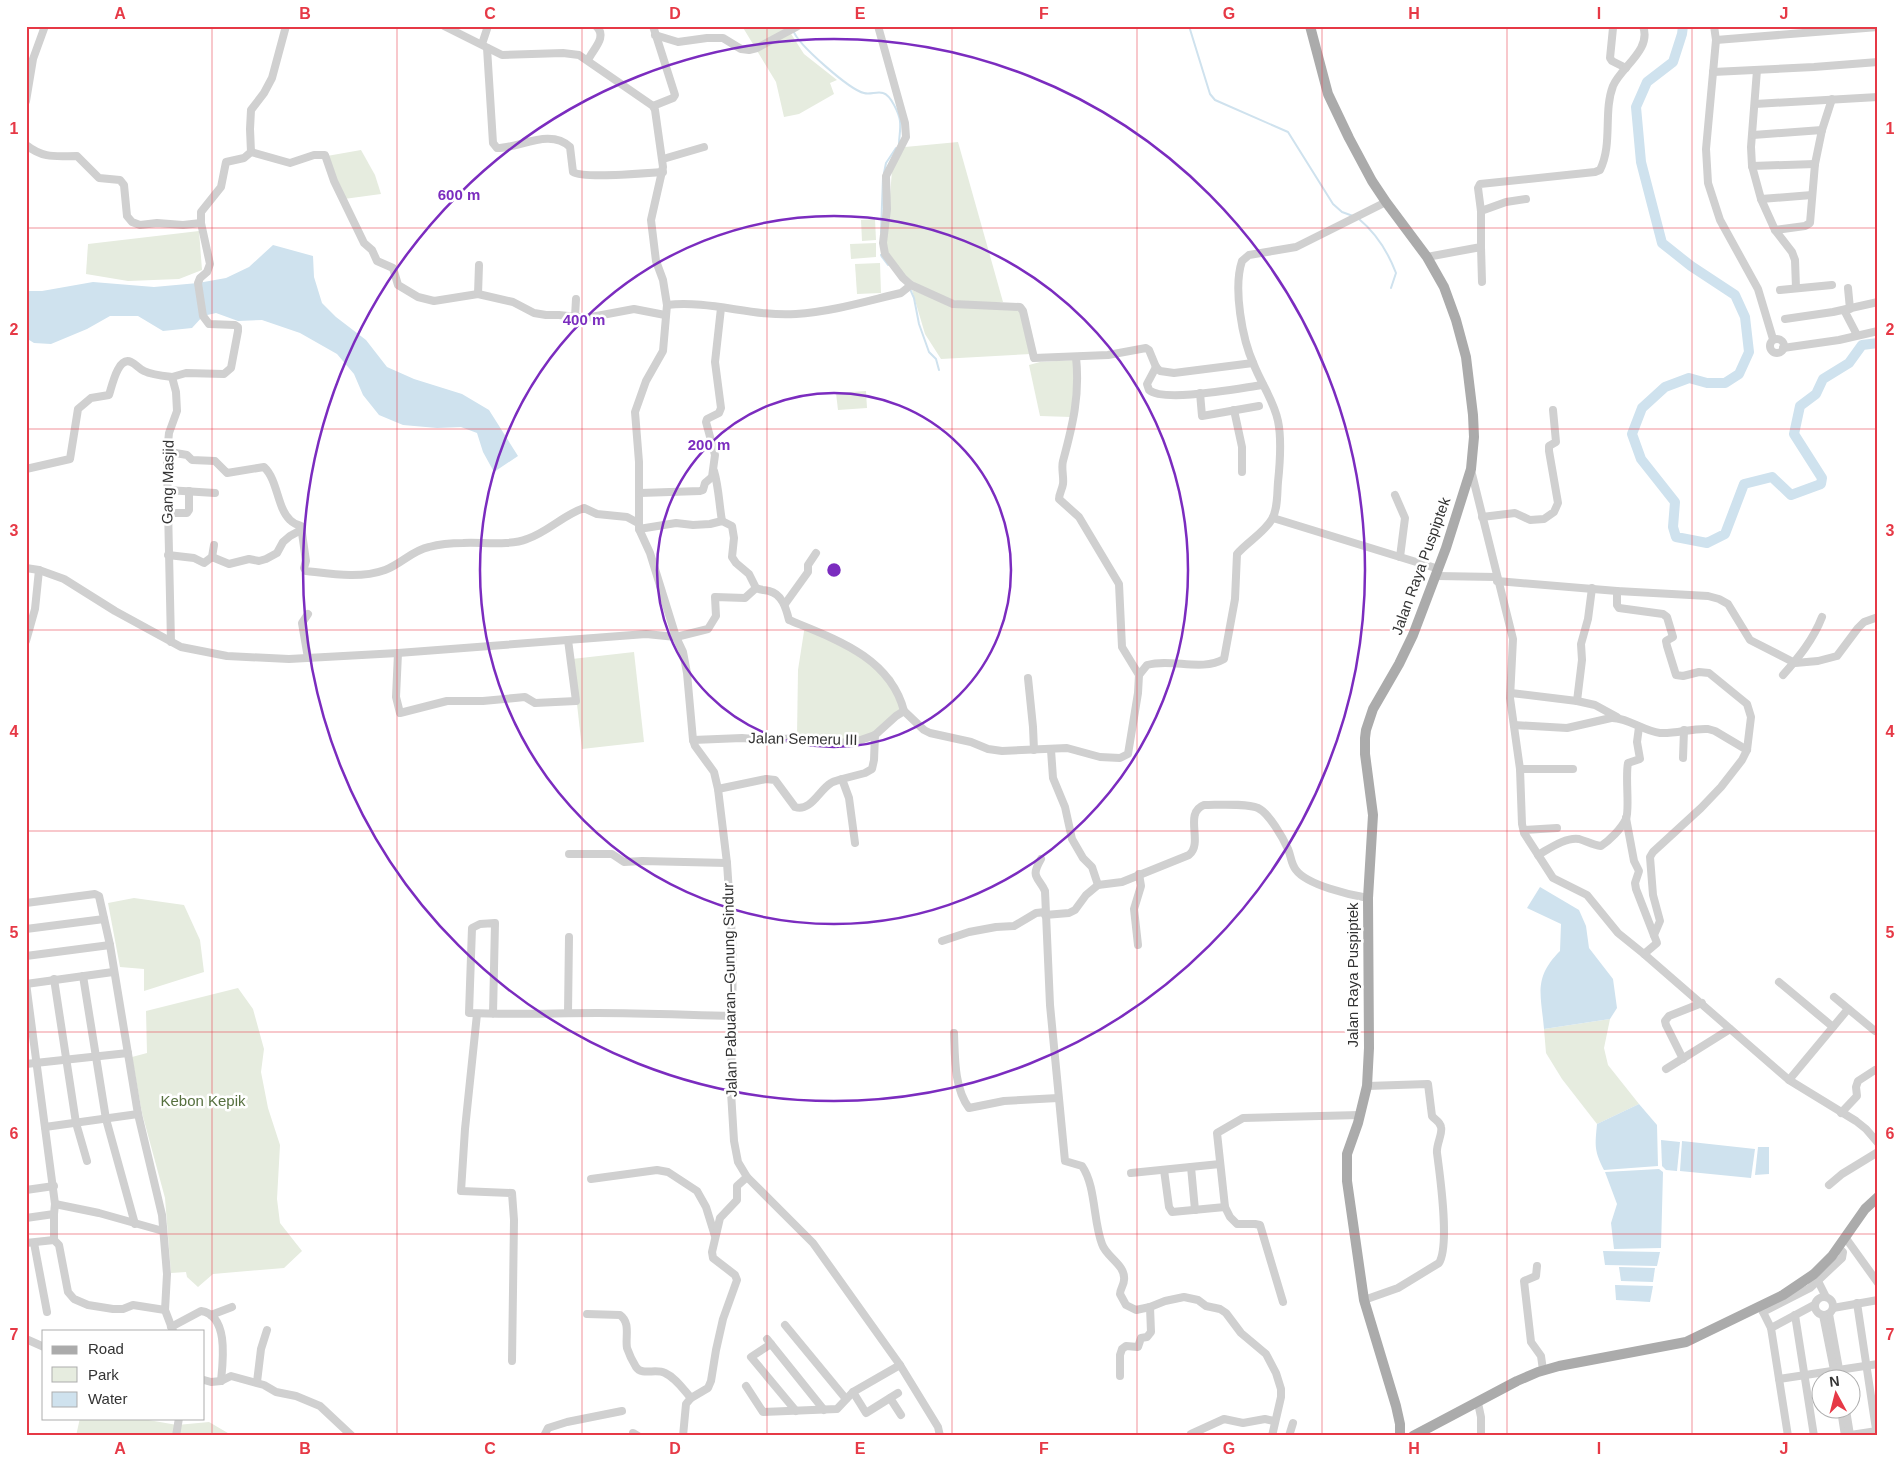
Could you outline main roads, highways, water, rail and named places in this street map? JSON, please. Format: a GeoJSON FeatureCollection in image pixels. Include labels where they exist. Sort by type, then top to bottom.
{"type":"FeatureCollection","features":[{"type":"Feature","properties":{"kind":"main road","name":"Jalan Raya Puspiptek"},"geometry":{"type":"LineString","coordinates":[[1310,26],[1328,94],[1366,171],[1439,277],[1466,357],[1474,422],[1471,469],[1438,572],[1413,635],[1399,664],[1372,709],[1366,730],[1365,754],[1373,815],[1368,898],[1370,1016],[1367,1086],[1346,1167],[1364,1300],[1394,1398],[1400,1424],[1400,1436]]}},
{"type":"Feature","properties":{"kind":"main road"},"geometry":{"type":"LineString","coordinates":[[1413,1436],[1522,1378],[1544,1370],[1686,1342],[1761,1309],[1783,1294],[1807,1284],[1816,1277],[1839,1248],[1865,1209],[1878,1197]]}},
{"type":"Feature","properties":{"kind":"water"},"geometry":{"type":"Polygon","coordinates":[[[273,245],[313,256],[314,277],[322,303],[336,317],[366,340],[387,367],[414,379],[462,394],[489,410],[518,456],[494,472],[483,452],[477,433],[461,427],[437,428],[403,425],[379,415],[363,395],[354,374],[337,354],[300,333],[262,320],[238,321],[216,313],[203,316],[192,328],[163,331],[138,316],[110,316],[87,329],[51,344],[34,343],[26,338],[26,291],[42,291],[93,282],[154,287],[226,278],[249,267],[273,245]]]}},
{"type":"Feature","properties":{"kind":"water"},"geometry":{"type":"Polygon","coordinates":[[[1540,887],[1579,910],[1586,926],[1589,948],[1613,979],[1617,1008],[1610,1019],[1544,1029],[1541,996],[1542,978],[1551,961],[1560,951],[1561,924],[1527,908],[1540,887]]]}},
{"type":"Feature","properties":{"kind":"water"},"geometry":{"type":"Polygon","coordinates":[[[1639,1104],[1657,1125],[1658,1166],[1604,1170],[1596,1148],[1597,1124],[1639,1104]]]}},
{"type":"Feature","properties":{"kind":"water"},"geometry":{"type":"Polygon","coordinates":[[[1661,1140],[1680,1142],[1677,1171],[1666,1170],[1662,1166],[1661,1140]]]}},
{"type":"Feature","properties":{"kind":"water"},"geometry":{"type":"Polygon","coordinates":[[[1682,1141],[1755,1149],[1751,1178],[1680,1171],[1682,1141]]]}},
{"type":"Feature","properties":{"kind":"water"},"geometry":{"type":"Polygon","coordinates":[[[1758,1147],[1769,1147],[1769,1174],[1755,1175],[1758,1147]]]}},
{"type":"Feature","properties":{"kind":"water"},"geometry":{"type":"Polygon","coordinates":[[[1659,1169],[1663,1172],[1661,1248],[1614,1249],[1611,1223],[1617,1204],[1605,1172],[1659,1169]]]}},
{"type":"Feature","properties":{"kind":"water"},"geometry":{"type":"Polygon","coordinates":[[[1603,1251],[1660,1252],[1657,1266],[1605,1265],[1603,1251]]]}},
{"type":"Feature","properties":{"kind":"water"},"geometry":{"type":"Polygon","coordinates":[[[1619,1267],[1655,1268],[1653,1282],[1621,1281],[1619,1267]]]}},
{"type":"Feature","properties":{"kind":"water"},"geometry":{"type":"Polygon","coordinates":[[[1615,1285],[1653,1286],[1650,1302],[1616,1300],[1615,1285]]]}},
{"type":"Feature","properties":{"kind":"waterway"},"geometry":{"type":"LineString","coordinates":[[1189,26],[1210,94],[1215,100],[1288,132],[1333,204],[1342,212],[1353,216]]}},
{"type":"Feature","properties":{"kind":"waterway"},"geometry":{"type":"LineString","coordinates":[[1683,26],[1673,62],[1647,82],[1636,107],[1641,162],[1662,243],[1691,266],[1735,295],[1745,317],[1749,352],[1739,374],[1725,383],[1707,383],[1689,378],[1665,387],[1642,408],[1632,434],[1641,459],[1675,502],[1673,527],[1676,537],[1707,543],[1725,534],[1744,484],[1772,477],[1791,495],[1821,484],[1822,478],[1794,434],[1800,406],[1816,394],[1823,379],[1849,363],[1862,345],[1878,343]]}},
{"type":"Feature","properties":{"kind":"waterway"},"geometry":{"type":"LineString","coordinates":[[793,30],[814,55],[848,84],[864,93],[881,93],[889,97],[900,121],[899,144]]}},
{"type":"Feature","properties":{"kind":"waterway"},"geometry":{"type":"LineString","coordinates":[[884,173],[886,163],[896,148]]}},
{"type":"Feature","properties":{"kind":"waterway"},"geometry":{"type":"LineString","coordinates":[[881,232],[883,177]]}},
{"type":"Feature","properties":{"kind":"waterway"},"geometry":{"type":"LineString","coordinates":[[1359,219],[1377,237],[1393,265],[1396,273],[1391,288]]}},
{"type":"Feature","properties":{"kind":"waterway"},"geometry":{"type":"LineString","coordinates":[[881,255],[888,265]]}},
{"type":"Feature","properties":{"kind":"waterway"},"geometry":{"type":"LineString","coordinates":[[910,289],[929,352],[936,359],[939,370]]}},
{"type":"Feature","properties":{"kind":"park label","name":"Kebon Kepik"},"geometry":{"type":"Point","coordinates":[203,1101]}}]}
